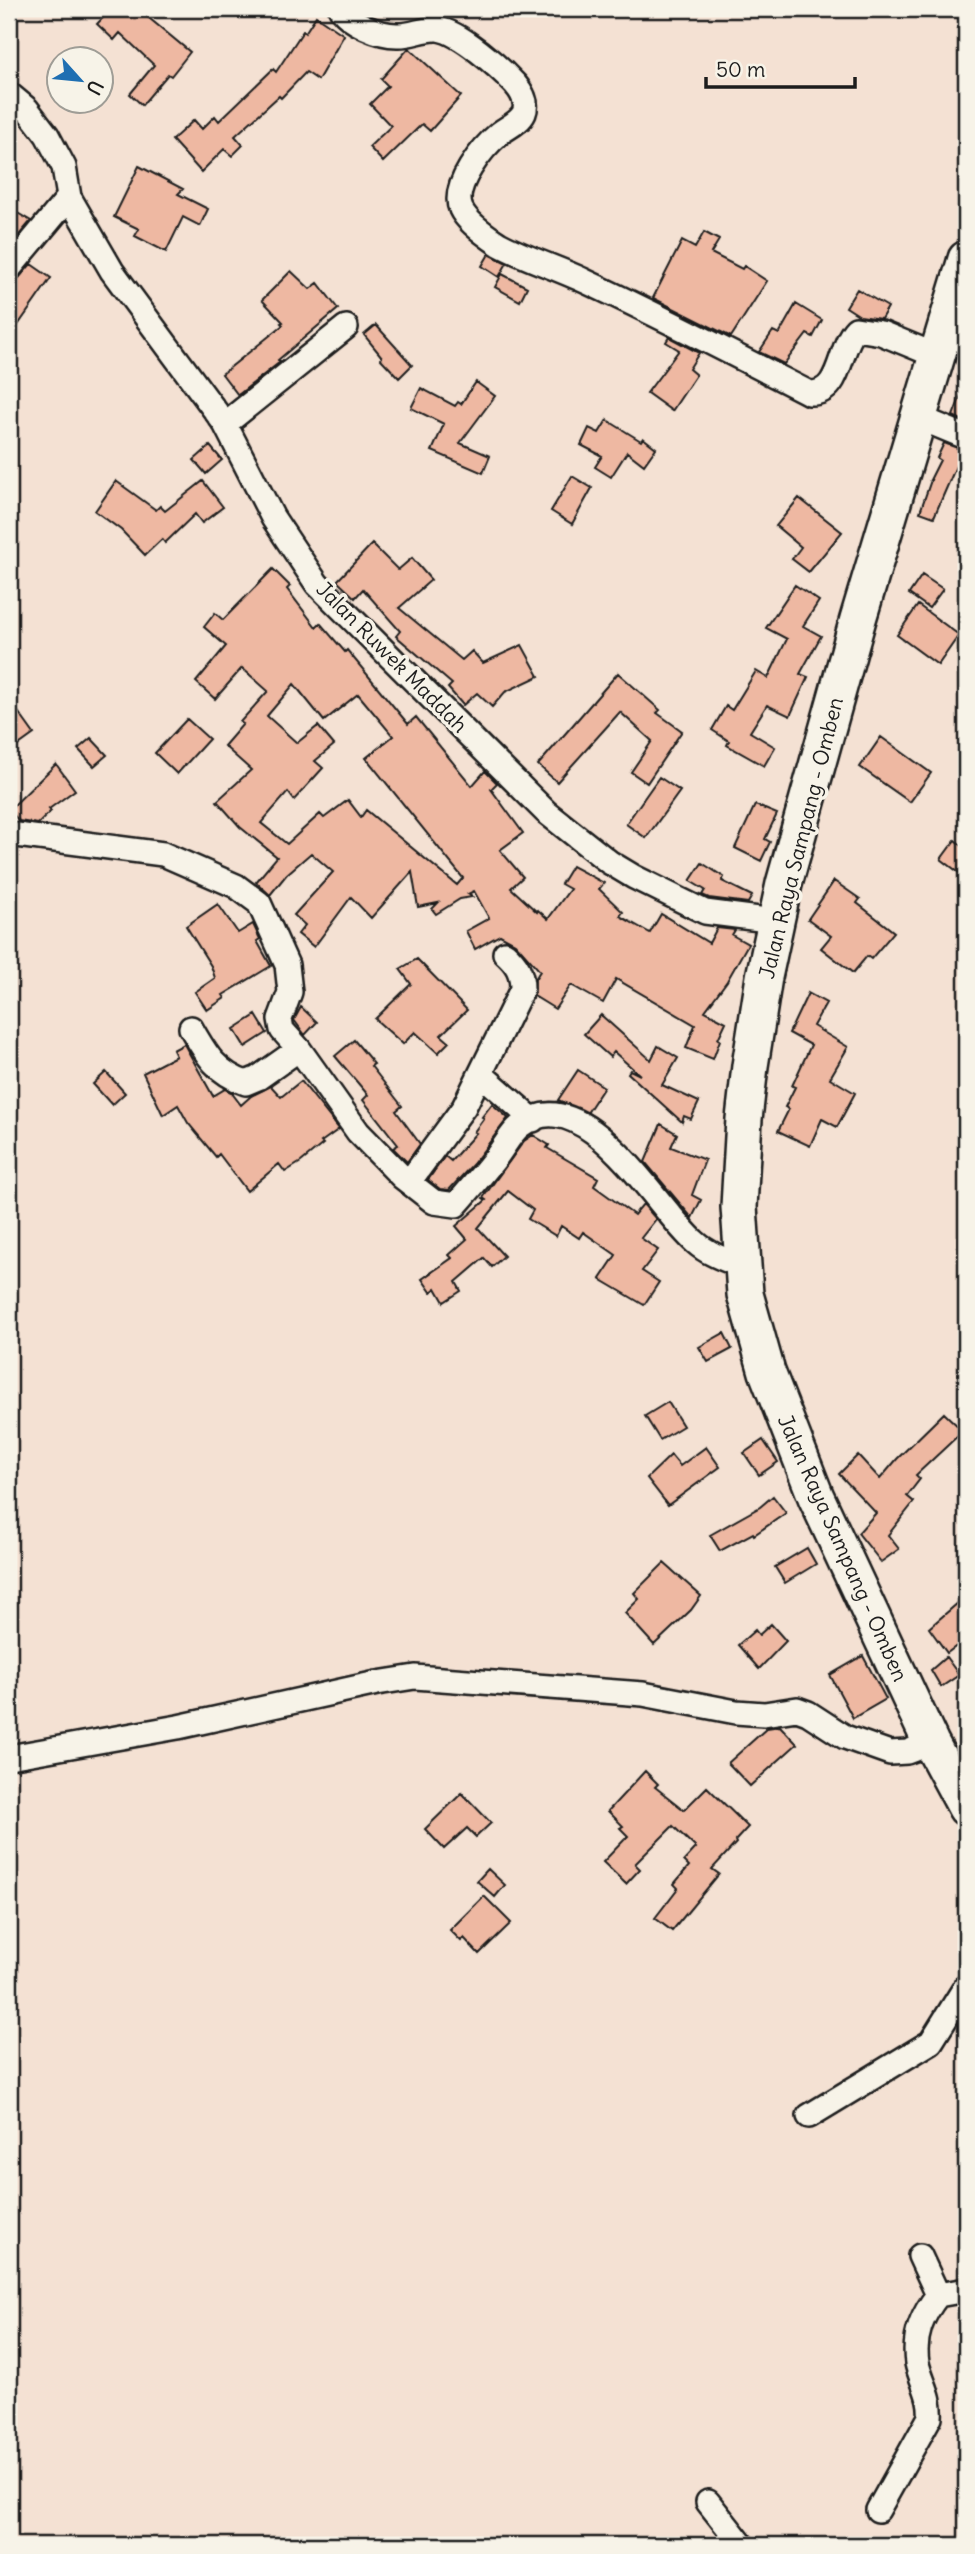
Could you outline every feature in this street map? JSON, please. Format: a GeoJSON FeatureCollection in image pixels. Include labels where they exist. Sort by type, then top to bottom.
{"type":"FeatureCollection","features":[{"type":"Feature","properties":{"kind":"main road","name":"Jalan Raya Sampang - Omben"},"geometry":{"type":"LineString","coordinates":[[966,259],[855,633],[775,921],[756,1028],[744,1118],[739,1207],[745,1294],[767,1372],[816,1497],[931,1743],[966,1808]]}},
{"type":"Feature","properties":{"kind":"street"},"geometry":{"type":"LineString","coordinates":[[341,9],[346,16],[369,28],[397,35],[440,29],[470,44],[517,87],[525,101],[526,109],[522,117],[497,135],[482,152],[461,183],[458,197],[461,211],[484,234],[501,244],[585,281],[809,393],[819,394],[826,390],[834,379],[850,335],[856,329],[881,333],[937,356]]}},
{"type":"Feature","properties":{"kind":"street","name":"Jalan Ruwek Maddah"},"geometry":{"type":"LineString","coordinates":[[9,94],[27,109],[47,135],[64,167],[69,197],[112,271],[225,424],[273,518],[317,584],[546,812],[618,867],[705,912],[775,921]]}},
{"type":"Feature","properties":{"kind":"street"},"geometry":{"type":"LineString","coordinates":[[9,269],[69,197]]}},
{"type":"Feature","properties":{"kind":"street"},"geometry":{"type":"LineString","coordinates":[[225,424],[346,327]]}},
{"type":"Feature","properties":{"kind":"street"},"geometry":{"type":"LineString","coordinates":[[920,418],[966,437]]}},
{"type":"Feature","properties":{"kind":"street"},"geometry":{"type":"LineString","coordinates":[[9,834],[163,854],[236,886],[259,903],[287,965],[290,992],[280,1019],[282,1030],[299,1049],[358,1132],[409,1182],[434,1202],[456,1205],[520,1126],[544,1114],[567,1117],[590,1129],[611,1147],[695,1242],[713,1255],[742,1266]]}},
{"type":"Feature","properties":{"kind":"street"},"geometry":{"type":"LineString","coordinates":[[409,1182],[464,1107],[522,989],[522,978],[517,964],[505,953]]}},
{"type":"Feature","properties":{"kind":"street"},"geometry":{"type":"LineString","coordinates":[[191,1028],[205,1052],[223,1073],[246,1083],[258,1078],[299,1049]]}},
{"type":"Feature","properties":{"kind":"street"},"geometry":{"type":"LineString","coordinates":[[482,1075],[533,1120]]}},
{"type":"Feature","properties":{"kind":"street"},"geometry":{"type":"LineString","coordinates":[[9,1758],[178,1727],[415,1677],[643,1694],[736,1712],[764,1714],[797,1709],[845,1737],[890,1754],[907,1752],[931,1743]]}},
{"type":"Feature","properties":{"kind":"street"},"geometry":{"type":"LineString","coordinates":[[809,2116],[931,2042],[966,1986]]}},
{"type":"Feature","properties":{"kind":"street"},"geometry":{"type":"LineString","coordinates":[[920,2256],[938,2295]]}},
{"type":"Feature","properties":{"kind":"street"},"geometry":{"type":"LineString","coordinates":[[877,2510],[930,2417],[931,2405],[918,2363],[917,2333],[925,2311],[938,2295],[966,2290]]}},
{"type":"Feature","properties":{"kind":"street"},"geometry":{"type":"LineString","coordinates":[[708,2502],[742,2545]]}},
{"type":"Feature","properties":{"kind":"building"},"geometry":{"type":"Polygon","coordinates":[[[111,9],[138,9],[190,52],[142,105],[130,94],[154,65],[120,33],[114,40],[97,24],[111,9]]]}},
{"type":"Feature","properties":{"kind":"building"},"geometry":{"type":"Polygon","coordinates":[[[316,16],[344,35],[318,80],[306,72],[281,98],[279,96],[235,136],[243,145],[232,156],[224,149],[201,172],[172,140],[194,120],[202,129],[215,116],[219,121],[273,69],[276,72],[316,16]]]}},
{"type":"Feature","properties":{"kind":"building"},"geometry":{"type":"Polygon","coordinates":[[[409,48],[461,96],[430,131],[422,124],[383,162],[369,147],[391,126],[370,104],[388,86],[381,79],[409,48]]]}},
{"type":"Feature","properties":{"kind":"building"},"geometry":{"type":"Polygon","coordinates":[[[139,166],[183,189],[178,194],[208,209],[200,226],[183,217],[166,252],[135,236],[139,229],[114,217],[139,166]]]}},
{"type":"Feature","properties":{"kind":"building"},"geometry":{"type":"Polygon","coordinates":[[[9,208],[31,221],[9,247],[9,208]]]}},
{"type":"Feature","properties":{"kind":"building"},"geometry":{"type":"Polygon","coordinates":[[[704,232],[719,240],[711,253],[742,269],[744,266],[767,281],[731,337],[653,298],[682,241],[695,248],[704,232]]]}},
{"type":"Feature","properties":{"kind":"building"},"geometry":{"type":"Polygon","coordinates":[[[489,254],[507,263],[499,277],[482,266],[489,254]]]}},
{"type":"Feature","properties":{"kind":"building"},"geometry":{"type":"Polygon","coordinates":[[[31,264],[51,278],[9,338],[9,283],[19,278],[31,264]]]}},
{"type":"Feature","properties":{"kind":"building"},"geometry":{"type":"Polygon","coordinates":[[[291,271],[310,289],[318,283],[338,309],[278,360],[280,362],[238,395],[222,374],[283,325],[262,300],[291,271]]]}},
{"type":"Feature","properties":{"kind":"building"},"geometry":{"type":"Polygon","coordinates":[[[502,274],[527,287],[520,301],[495,287],[502,274]]]}},
{"type":"Feature","properties":{"kind":"building"},"geometry":{"type":"Polygon","coordinates":[[[857,289],[888,307],[881,319],[860,316],[846,307],[857,289]]]}},
{"type":"Feature","properties":{"kind":"building"},"geometry":{"type":"Polygon","coordinates":[[[796,304],[822,320],[813,337],[807,334],[784,364],[759,352],[773,331],[779,334],[796,304]]]}},
{"type":"Feature","properties":{"kind":"building"},"geometry":{"type":"Polygon","coordinates":[[[376,325],[412,365],[399,378],[364,335],[376,325]]]}},
{"type":"Feature","properties":{"kind":"building"},"geometry":{"type":"Polygon","coordinates":[[[669,337],[699,353],[689,369],[696,375],[672,411],[647,393],[679,350],[666,342],[669,337]]]}},
{"type":"Feature","properties":{"kind":"building"},"geometry":{"type":"Polygon","coordinates":[[[476,382],[495,396],[460,443],[490,456],[483,473],[432,451],[444,424],[411,408],[421,388],[455,406],[458,402],[461,404],[476,382]]]}},
{"type":"Feature","properties":{"kind":"building"},"geometry":{"type":"Polygon","coordinates":[[[966,385],[966,422],[953,416],[966,385]]]}},
{"type":"Feature","properties":{"kind":"building"},"geometry":{"type":"Polygon","coordinates":[[[607,420],[641,441],[643,438],[656,448],[644,465],[627,452],[611,477],[595,467],[602,456],[581,445],[589,428],[599,433],[607,420]]]}},
{"type":"Feature","properties":{"kind":"building"},"geometry":{"type":"Polygon","coordinates":[[[944,443],[963,450],[934,517],[920,512],[944,443]]]}},
{"type":"Feature","properties":{"kind":"building"},"geometry":{"type":"Polygon","coordinates":[[[210,446],[222,460],[206,474],[194,460],[210,446]]]}},
{"type":"Feature","properties":{"kind":"building"},"geometry":{"type":"Polygon","coordinates":[[[572,476],[592,488],[572,524],[551,511],[572,476]]]}},
{"type":"Feature","properties":{"kind":"building"},"geometry":{"type":"Polygon","coordinates":[[[116,481],[156,510],[160,506],[165,511],[203,481],[223,507],[202,523],[195,514],[165,543],[162,539],[145,555],[121,530],[95,511],[116,481]]]}},
{"type":"Feature","properties":{"kind":"building"},"geometry":{"type":"Polygon","coordinates":[[[799,498],[842,532],[809,572],[792,559],[801,547],[776,526],[799,498]]]}},
{"type":"Feature","properties":{"kind":"building"},"geometry":{"type":"Polygon","coordinates":[[[372,544],[398,570],[412,558],[431,580],[399,608],[462,660],[472,651],[483,663],[522,645],[539,676],[505,692],[492,707],[477,693],[463,705],[448,688],[452,684],[396,636],[400,631],[363,589],[355,598],[337,581],[372,544]]]}},
{"type":"Feature","properties":{"kind":"building"},"geometry":{"type":"Polygon","coordinates":[[[273,569],[290,586],[287,589],[316,627],[320,623],[345,652],[347,650],[408,724],[416,717],[472,786],[485,771],[497,783],[491,789],[523,833],[500,850],[523,877],[511,888],[548,919],[570,889],[561,884],[572,866],[604,883],[599,889],[623,912],[620,916],[650,933],[661,914],[709,943],[717,928],[735,930],[732,935],[748,944],[727,981],[705,1011],[726,1022],[713,1059],[686,1048],[695,1025],[616,979],[603,1003],[571,985],[555,1009],[534,996],[535,979],[540,971],[515,943],[500,935],[475,949],[466,931],[489,918],[474,891],[468,894],[472,897],[460,899],[436,914],[432,909],[438,903],[418,907],[412,872],[371,918],[351,897],[314,947],[298,934],[305,925],[294,915],[333,872],[311,853],[287,874],[270,895],[256,882],[277,857],[240,827],[217,801],[251,770],[224,746],[243,724],[240,722],[268,691],[242,668],[215,699],[196,682],[226,646],[204,627],[215,613],[223,620],[273,569]],[[294,684],[267,716],[297,743],[318,726],[334,745],[315,761],[323,768],[294,800],[288,792],[261,823],[287,844],[320,814],[324,818],[348,800],[361,817],[366,810],[457,885],[463,878],[366,758],[393,736],[358,694],[324,721],[294,684]]]}},
{"type":"Feature","properties":{"kind":"building"},"geometry":{"type":"Polygon","coordinates":[[[922,575],[943,589],[929,608],[909,594],[922,575]]]}},
{"type":"Feature","properties":{"kind":"building"},"geometry":{"type":"Polygon","coordinates":[[[795,585],[819,601],[803,626],[821,636],[800,674],[808,677],[790,716],[767,705],[750,732],[775,747],[764,766],[727,745],[729,741],[712,730],[726,706],[732,710],[756,671],[768,678],[787,639],[766,628],[795,585]]]}},
{"type":"Feature","properties":{"kind":"building"},"geometry":{"type":"Polygon","coordinates":[[[918,605],[959,635],[938,665],[897,635],[918,605]]]}},
{"type":"Feature","properties":{"kind":"building"},"geometry":{"type":"Polygon","coordinates":[[[618,673],[660,710],[657,713],[682,731],[647,783],[631,772],[652,741],[620,712],[557,782],[538,765],[618,673]]]}},
{"type":"Feature","properties":{"kind":"building"},"geometry":{"type":"Polygon","coordinates":[[[9,699],[34,734],[9,752],[9,699]]]}},
{"type":"Feature","properties":{"kind":"building"},"geometry":{"type":"Polygon","coordinates":[[[187,719],[209,739],[177,774],[155,753],[187,719]]]}},
{"type":"Feature","properties":{"kind":"building"},"geometry":{"type":"Polygon","coordinates":[[[881,737],[931,773],[910,802],[860,767],[881,737]]]}},
{"type":"Feature","properties":{"kind":"building"},"geometry":{"type":"Polygon","coordinates":[[[91,738],[107,755],[94,766],[78,749],[91,738]]]}},
{"type":"Feature","properties":{"kind":"building"},"geometry":{"type":"Polygon","coordinates":[[[56,764],[75,790],[49,809],[51,811],[38,824],[19,821],[9,810],[56,764]]]}},
{"type":"Feature","properties":{"kind":"building"},"geometry":{"type":"Polygon","coordinates":[[[659,777],[680,791],[646,838],[626,824],[659,777]]]}},
{"type":"Feature","properties":{"kind":"building"},"geometry":{"type":"Polygon","coordinates":[[[755,805],[777,814],[765,839],[770,842],[761,861],[735,848],[755,805]]]}},
{"type":"Feature","properties":{"kind":"building"},"geometry":{"type":"Polygon","coordinates":[[[955,840],[966,849],[966,878],[941,859],[955,840]]]}},
{"type":"Feature","properties":{"kind":"building"},"geometry":{"type":"Polygon","coordinates":[[[702,863],[724,877],[722,881],[752,896],[748,903],[702,895],[705,890],[690,881],[702,863]]]}},
{"type":"Feature","properties":{"kind":"building"},"geometry":{"type":"Polygon","coordinates":[[[834,881],[860,899],[857,903],[894,932],[871,959],[867,956],[853,973],[821,948],[831,936],[808,919],[834,881]]]}},
{"type":"Feature","properties":{"kind":"building"},"geometry":{"type":"Polygon","coordinates":[[[218,904],[238,933],[253,924],[260,939],[257,941],[271,966],[223,995],[225,998],[207,1010],[195,992],[215,978],[211,966],[186,926],[218,904]]]}},
{"type":"Feature","properties":{"kind":"building"},"geometry":{"type":"Polygon","coordinates":[[[417,959],[467,1010],[441,1035],[449,1042],[438,1053],[415,1032],[403,1044],[375,1019],[411,984],[400,969],[417,959]]]}},
{"type":"Feature","properties":{"kind":"building"},"geometry":{"type":"Polygon","coordinates":[[[808,993],[826,1003],[813,1026],[848,1047],[830,1078],[855,1093],[837,1127],[822,1119],[810,1146],[778,1131],[789,1109],[785,1107],[795,1087],[792,1086],[811,1045],[789,1033],[808,993]]]}},
{"type":"Feature","properties":{"kind":"building"},"geometry":{"type":"Polygon","coordinates":[[[301,1007],[317,1022],[305,1035],[294,1020],[301,1007]]]}},
{"type":"Feature","properties":{"kind":"building"},"geometry":{"type":"Polygon","coordinates":[[[256,1015],[267,1033],[245,1047],[234,1029],[256,1015]]]}},
{"type":"Feature","properties":{"kind":"building"},"geometry":{"type":"Polygon","coordinates":[[[601,1015],[651,1060],[658,1046],[678,1058],[662,1085],[699,1102],[691,1119],[684,1116],[682,1122],[628,1073],[630,1070],[640,1075],[614,1052],[610,1057],[584,1034],[601,1015]]]}},
{"type":"Feature","properties":{"kind":"building"},"geometry":{"type":"Polygon","coordinates":[[[354,1040],[402,1106],[396,1111],[420,1144],[407,1162],[393,1148],[398,1145],[363,1100],[368,1095],[335,1056],[354,1040]]]}},
{"type":"Feature","properties":{"kind":"building"},"geometry":{"type":"Polygon","coordinates":[[[184,1044],[213,1096],[225,1089],[231,1092],[241,1105],[251,1096],[271,1086],[281,1097],[301,1081],[339,1129],[301,1162],[285,1172],[279,1164],[247,1191],[219,1154],[216,1157],[188,1123],[178,1105],[163,1115],[143,1073],[176,1056],[173,1050],[184,1044]]]}},
{"type":"Feature","properties":{"kind":"building"},"geometry":{"type":"Polygon","coordinates":[[[578,1070],[604,1087],[587,1113],[558,1100],[578,1070]]]}},
{"type":"Feature","properties":{"kind":"building"},"geometry":{"type":"Polygon","coordinates":[[[106,1072],[125,1093],[112,1105],[93,1084],[106,1072]]]}},
{"type":"Feature","properties":{"kind":"building"},"geometry":{"type":"Polygon","coordinates":[[[492,1104],[508,1118],[449,1190],[440,1189],[428,1180],[445,1156],[451,1161],[476,1133],[474,1132],[484,1118],[482,1117],[492,1104]]]}},
{"type":"Feature","properties":{"kind":"building"},"geometry":{"type":"Polygon","coordinates":[[[661,1124],[677,1134],[671,1147],[705,1160],[692,1195],[701,1200],[692,1218],[645,1162],[661,1124]]]}},
{"type":"Feature","properties":{"kind":"building"},"geometry":{"type":"Polygon","coordinates":[[[533,1135],[549,1145],[547,1148],[598,1178],[594,1186],[634,1215],[643,1204],[656,1219],[641,1238],[658,1250],[642,1271],[659,1282],[644,1305],[600,1279],[616,1255],[583,1232],[579,1238],[561,1226],[556,1236],[528,1219],[533,1210],[508,1191],[478,1228],[504,1256],[492,1267],[484,1258],[456,1282],[461,1291],[444,1302],[436,1288],[431,1292],[422,1279],[452,1258],[449,1255],[467,1239],[456,1226],[486,1200],[483,1198],[495,1181],[524,1141],[533,1135]]]}},
{"type":"Feature","properties":{"kind":"building"},"geometry":{"type":"Polygon","coordinates":[[[724,1333],[732,1349],[708,1362],[699,1347],[724,1333]]]}},
{"type":"Feature","properties":{"kind":"building"},"geometry":{"type":"Polygon","coordinates":[[[668,1402],[683,1426],[660,1440],[645,1416],[668,1402]]]}},
{"type":"Feature","properties":{"kind":"building"},"geometry":{"type":"Polygon","coordinates":[[[944,1413],[963,1431],[916,1475],[920,1479],[907,1496],[914,1502],[888,1535],[899,1549],[881,1562],[858,1533],[876,1513],[839,1474],[858,1455],[880,1479],[944,1413]]]}},
{"type":"Feature","properties":{"kind":"building"},"geometry":{"type":"Polygon","coordinates":[[[763,1440],[778,1462],[759,1475],[744,1453],[763,1440]]]}},
{"type":"Feature","properties":{"kind":"building"},"geometry":{"type":"Polygon","coordinates":[[[706,1447],[720,1467],[668,1505],[647,1478],[671,1455],[680,1466],[706,1447]]]}},
{"type":"Feature","properties":{"kind":"building"},"geometry":{"type":"Polygon","coordinates":[[[773,1496],[786,1513],[754,1535],[753,1533],[720,1551],[710,1535],[760,1507],[773,1496]]]}},
{"type":"Feature","properties":{"kind":"building"},"geometry":{"type":"Polygon","coordinates":[[[807,1548],[816,1564],[785,1583],[775,1567],[807,1548]]]}},
{"type":"Feature","properties":{"kind":"building"},"geometry":{"type":"Polygon","coordinates":[[[664,1563],[701,1596],[691,1610],[654,1645],[625,1613],[639,1599],[634,1593],[664,1563]]]}},
{"type":"Feature","properties":{"kind":"building"},"geometry":{"type":"Polygon","coordinates":[[[966,1596],[966,1639],[947,1653],[929,1628],[966,1596]]]}},
{"type":"Feature","properties":{"kind":"building"},"geometry":{"type":"Polygon","coordinates":[[[771,1624],[786,1641],[759,1669],[738,1645],[755,1630],[759,1635],[771,1624]]]}},
{"type":"Feature","properties":{"kind":"building"},"geometry":{"type":"Polygon","coordinates":[[[863,1656],[886,1699],[853,1718],[830,1675],[863,1656]]]}},
{"type":"Feature","properties":{"kind":"building"},"geometry":{"type":"Polygon","coordinates":[[[946,1657],[959,1675],[941,1687],[931,1670],[946,1657]]]}},
{"type":"Feature","properties":{"kind":"building"},"geometry":{"type":"Polygon","coordinates":[[[780,1726],[797,1744],[750,1786],[728,1763],[767,1728],[780,1726]]]}},
{"type":"Feature","properties":{"kind":"building"},"geometry":{"type":"Polygon","coordinates":[[[645,1771],[658,1784],[655,1787],[684,1810],[707,1787],[748,1827],[712,1869],[719,1874],[672,1931],[655,1918],[678,1888],[674,1884],[689,1866],[684,1861],[696,1848],[673,1826],[635,1864],[640,1869],[626,1884],[603,1862],[628,1836],[620,1828],[623,1826],[608,1811],[645,1771]]]}},
{"type":"Feature","properties":{"kind":"building"},"geometry":{"type":"Polygon","coordinates":[[[462,1793],[491,1823],[476,1837],[467,1828],[444,1849],[425,1829],[462,1793]]]}},
{"type":"Feature","properties":{"kind":"building"},"geometry":{"type":"Polygon","coordinates":[[[488,1869],[505,1885],[495,1897],[477,1881],[488,1869]]]}},
{"type":"Feature","properties":{"kind":"building"},"geometry":{"type":"Polygon","coordinates":[[[484,1896],[511,1923],[479,1954],[464,1938],[461,1941],[450,1930],[484,1896]]]}}]}
